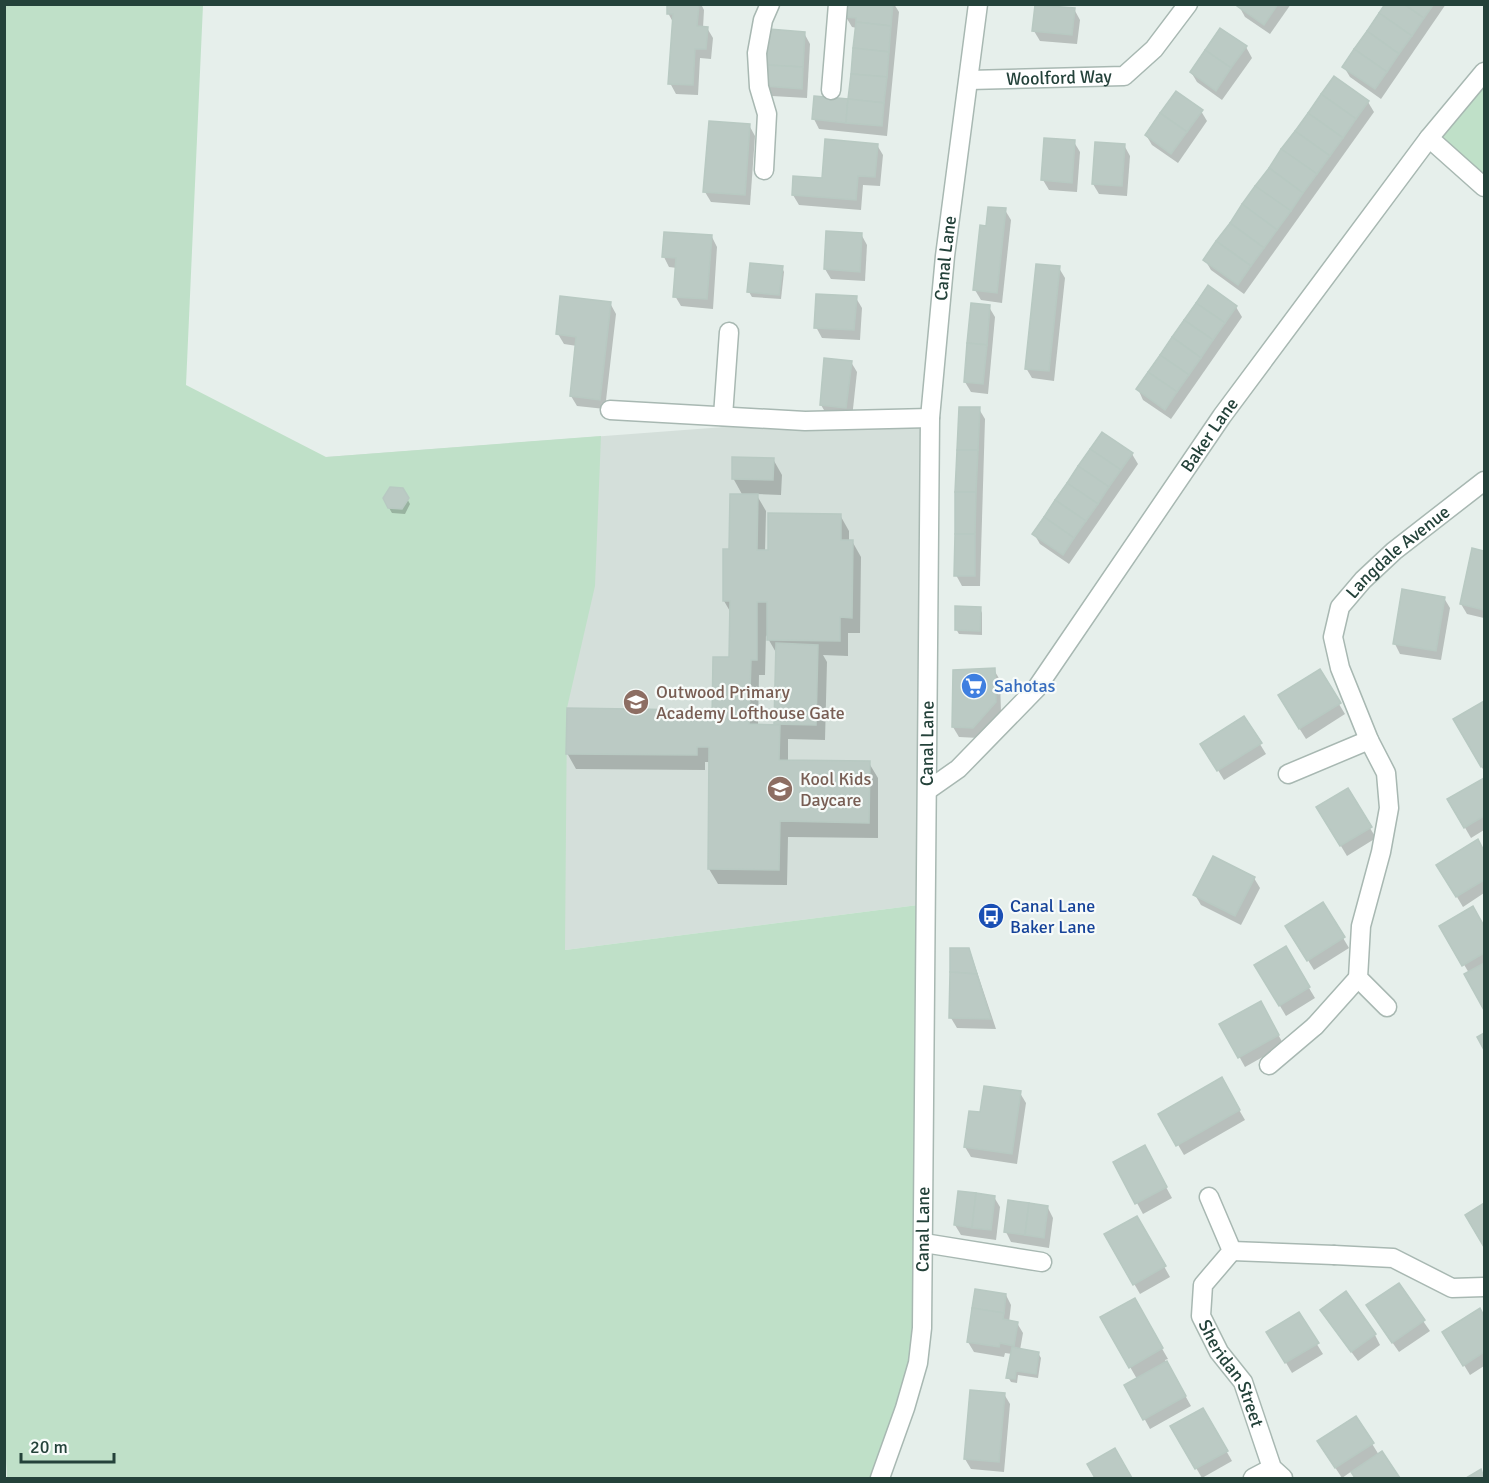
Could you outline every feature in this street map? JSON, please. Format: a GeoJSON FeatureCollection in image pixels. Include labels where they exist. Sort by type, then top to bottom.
{"type":"FeatureCollection","features":[{"type":"Feature","properties":{"kind":"street"},"geometry":{"type":"LineString","coordinates":[[764,170],[767,114],[759,87],[757,53],[763,20],[770,4]]}},
{"type":"Feature","properties":{"kind":"street"},"geometry":{"type":"LineString","coordinates":[[831,90],[838,4]]}},
{"type":"Feature","properties":{"kind":"street","name":"Canal Lane"},"geometry":{"type":"LineString","coordinates":[[880,1479],[918,1363],[922,1328],[930,418],[945,256],[978,4]]}},
{"type":"Feature","properties":{"kind":"street","name":"Woolford Way"},"geometry":{"type":"LineString","coordinates":[[969,80],[1124,76],[1154,49],[1188,4]]}},
{"type":"Feature","properties":{"kind":"street","name":"Baker Lane"},"geometry":{"type":"LineString","coordinates":[[928,790],[958,769],[1036,689],[1222,416],[1429,138],[1485,72]]}},
{"type":"Feature","properties":{"kind":"street"},"geometry":{"type":"LineString","coordinates":[[1429,138],[1485,187]]}},
{"type":"Feature","properties":{"kind":"street"},"geometry":{"type":"LineString","coordinates":[[723,416],[729,333]]}},
{"type":"Feature","properties":{"kind":"street"},"geometry":{"type":"LineString","coordinates":[[610,410],[806,421],[930,418]]}},
{"type":"Feature","properties":{"kind":"street","name":"Langdale Avenue"},"geometry":{"type":"LineString","coordinates":[[1358,978],[1361,926],[1381,852],[1389,808],[1386,773],[1369,740],[1340,668],[1333,636],[1340,606],[1363,580],[1394,551],[1485,481]]}},
{"type":"Feature","properties":{"kind":"street"},"geometry":{"type":"LineString","coordinates":[[1288,774],[1369,740]]}},
{"type":"Feature","properties":{"kind":"street"},"geometry":{"type":"LineString","coordinates":[[1269,1065],[1315,1026],[1358,978],[1387,1007]]}},
{"type":"Feature","properties":{"kind":"street"},"geometry":{"type":"LineString","coordinates":[[1209,1197],[1232,1251],[1393,1258],[1452,1288],[1485,1287]]}},
{"type":"Feature","properties":{"kind":"street"},"geometry":{"type":"LineString","coordinates":[[924,1244],[1042,1262]]}},
{"type":"Feature","properties":{"kind":"street","name":"Sheridan Street"},"geometry":{"type":"LineString","coordinates":[[1232,1251],[1203,1286],[1201,1316],[1219,1352],[1243,1382],[1278,1473],[1253,1479]]}},
{"type":"Feature","properties":{"kind":"shaded area","name":"Outwood Primary Academy Lofthouse Gate"},"geometry":{"type":"Polygon","coordinates":[[[930,418],[926,904],[565,950],[326,457],[805,421],[930,418]]]}},
{"type":"Feature","properties":{"kind":"green space"},"geometry":{"type":"Polygon","coordinates":[[[4,5],[203,5],[186,385],[326,457],[601,436],[595,586],[567,708],[565,950],[926,904],[922,1328],[880,1478],[7,1478],[4,1420],[4,5]]]}},
{"type":"Feature","properties":{"kind":"green space"},"geometry":{"type":"Polygon","coordinates":[[[1484,72],[1484,187],[1429,138],[1484,72]]]}},
{"type":"Feature","properties":{"kind":"building"},"geometry":{"type":"Polygon","coordinates":[[[667,4],[699,4],[697,26],[708,27],[706,49],[695,49],[693,85],[668,84],[673,14],[667,14],[667,4]]]}},
{"type":"Feature","properties":{"kind":"building"},"geometry":{"type":"Polygon","coordinates":[[[846,4],[893,4],[891,26],[856,22],[856,18],[845,17],[846,4]]]}},
{"type":"Feature","properties":{"kind":"building"},"geometry":{"type":"Polygon","coordinates":[[[1238,4],[1278,4],[1264,25],[1237,6],[1238,4]]]}},
{"type":"Feature","properties":{"kind":"building"},"geometry":{"type":"Polygon","coordinates":[[[1385,4],[1404,4],[1424,18],[1412,36],[1379,13],[1385,4]]]}},
{"type":"Feature","properties":{"kind":"building"},"geometry":{"type":"Polygon","coordinates":[[[1404,4],[1434,4],[1424,18],[1404,4]]]}},
{"type":"Feature","properties":{"kind":"building"},"geometry":{"type":"Polygon","coordinates":[[[1035,5],[1075,8],[1072,35],[1032,31],[1035,5]]]}},
{"type":"Feature","properties":{"kind":"building"},"geometry":{"type":"Polygon","coordinates":[[[1379,13],[1412,36],[1399,54],[1367,31],[1379,13]]]}},
{"type":"Feature","properties":{"kind":"building"},"geometry":{"type":"Polygon","coordinates":[[[856,22],[891,26],[889,52],[853,48],[856,22]]]}},
{"type":"Feature","properties":{"kind":"building"},"geometry":{"type":"Polygon","coordinates":[[[1220,28],[1247,46],[1231,68],[1205,50],[1220,28]]]}},
{"type":"Feature","properties":{"kind":"building"},"geometry":{"type":"Polygon","coordinates":[[[769,29],[805,32],[803,67],[766,65],[769,29]]]}},
{"type":"Feature","properties":{"kind":"building"},"geometry":{"type":"Polygon","coordinates":[[[1367,31],[1399,54],[1387,72],[1354,49],[1367,31]]]}},
{"type":"Feature","properties":{"kind":"building"},"geometry":{"type":"Polygon","coordinates":[[[853,48],[889,52],[887,77],[851,74],[853,48]]]}},
{"type":"Feature","properties":{"kind":"building"},"geometry":{"type":"Polygon","coordinates":[[[1354,49],[1387,72],[1375,89],[1342,67],[1354,49]]]}},
{"type":"Feature","properties":{"kind":"building"},"geometry":{"type":"Polygon","coordinates":[[[1205,50],[1231,68],[1216,91],[1190,72],[1205,50]]]}},
{"type":"Feature","properties":{"kind":"building"},"geometry":{"type":"Polygon","coordinates":[[[766,65],[803,67],[802,89],[765,86],[766,65]]]}},
{"type":"Feature","properties":{"kind":"building"},"geometry":{"type":"Polygon","coordinates":[[[851,74],[887,77],[884,103],[848,99],[851,74]]]}},
{"type":"Feature","properties":{"kind":"building"},"geometry":{"type":"Polygon","coordinates":[[[1334,76],[1369,101],[1356,119],[1321,94],[1334,76]]]}},
{"type":"Feature","properties":{"kind":"building"},"geometry":{"type":"Polygon","coordinates":[[[1176,91],[1203,110],[1187,132],[1160,113],[1176,91]]]}},
{"type":"Feature","properties":{"kind":"building"},"geometry":{"type":"Polygon","coordinates":[[[1321,94],[1356,119],[1343,138],[1308,113],[1321,94]]]}},
{"type":"Feature","properties":{"kind":"building"},"geometry":{"type":"Polygon","coordinates":[[[814,96],[848,99],[846,123],[812,119],[814,96]]]}},
{"type":"Feature","properties":{"kind":"building"},"geometry":{"type":"Polygon","coordinates":[[[848,99],[884,103],[882,126],[846,123],[848,99]]]}},
{"type":"Feature","properties":{"kind":"building"},"geometry":{"type":"Polygon","coordinates":[[[1160,113],[1187,132],[1171,154],[1145,135],[1160,113]]]}},
{"type":"Feature","properties":{"kind":"building"},"geometry":{"type":"Polygon","coordinates":[[[1308,113],[1343,138],[1330,156],[1295,131],[1308,113]]]}},
{"type":"Feature","properties":{"kind":"building"},"geometry":{"type":"Polygon","coordinates":[[[709,121],[750,124],[745,195],[703,192],[709,121]]]}},
{"type":"Feature","properties":{"kind":"building"},"geometry":{"type":"Polygon","coordinates":[[[1295,131],[1330,156],[1317,174],[1281,149],[1295,131]]]}},
{"type":"Feature","properties":{"kind":"building"},"geometry":{"type":"Polygon","coordinates":[[[1044,138],[1075,140],[1072,183],[1041,180],[1044,138]]]}},
{"type":"Feature","properties":{"kind":"building"},"geometry":{"type":"Polygon","coordinates":[[[825,139],[878,144],[875,177],[858,176],[856,200],[792,195],[793,176],[822,178],[825,139]]]}},
{"type":"Feature","properties":{"kind":"building"},"geometry":{"type":"Polygon","coordinates":[[[1095,142],[1125,144],[1122,186],[1092,184],[1095,142]]]}},
{"type":"Feature","properties":{"kind":"building"},"geometry":{"type":"Polygon","coordinates":[[[1281,149],[1317,174],[1303,193],[1269,168],[1281,149]]]}},
{"type":"Feature","properties":{"kind":"building"},"geometry":{"type":"Polygon","coordinates":[[[1269,168],[1303,193],[1291,211],[1255,186],[1269,168]]]}},
{"type":"Feature","properties":{"kind":"building"},"geometry":{"type":"Polygon","coordinates":[[[1255,186],[1291,211],[1277,230],[1242,204],[1255,186]]]}},
{"type":"Feature","properties":{"kind":"building"},"geometry":{"type":"Polygon","coordinates":[[[1242,204],[1277,230],[1264,248],[1230,223],[1242,204]]]}},
{"type":"Feature","properties":{"kind":"building"},"geometry":{"type":"Polygon","coordinates":[[[988,207],[1006,208],[997,293],[973,290],[980,225],[986,226],[988,207]]]}},
{"type":"Feature","properties":{"kind":"building"},"geometry":{"type":"Polygon","coordinates":[[[1230,223],[1264,248],[1251,266],[1216,241],[1230,223]]]}},
{"type":"Feature","properties":{"kind":"building"},"geometry":{"type":"Polygon","coordinates":[[[826,231],[862,233],[860,272],[824,269],[826,231]]]}},
{"type":"Feature","properties":{"kind":"building"},"geometry":{"type":"Polygon","coordinates":[[[664,232],[712,235],[707,299],[673,297],[676,258],[662,257],[664,232]]]}},
{"type":"Feature","properties":{"kind":"building"},"geometry":{"type":"Polygon","coordinates":[[[1216,241],[1251,266],[1238,285],[1203,260],[1216,241]]]}},
{"type":"Feature","properties":{"kind":"building"},"geometry":{"type":"Polygon","coordinates":[[[750,263],[783,266],[779,295],[747,292],[750,263]]]}},
{"type":"Feature","properties":{"kind":"building"},"geometry":{"type":"Polygon","coordinates":[[[1036,264],[1060,266],[1049,371],[1025,369],[1036,264]]]}},
{"type":"Feature","properties":{"kind":"building"},"geometry":{"type":"Polygon","coordinates":[[[1208,285],[1237,306],[1225,323],[1196,303],[1208,285]]]}},
{"type":"Feature","properties":{"kind":"building"},"geometry":{"type":"Polygon","coordinates":[[[816,294],[857,296],[854,330],[814,328],[816,294]]]}},
{"type":"Feature","properties":{"kind":"building"},"geometry":{"type":"Polygon","coordinates":[[[560,296],[611,302],[600,400],[570,396],[576,337],[556,334],[560,296]]]}},
{"type":"Feature","properties":{"kind":"building"},"geometry":{"type":"Polygon","coordinates":[[[971,303],[990,305],[987,345],[967,343],[971,303]]]}},
{"type":"Feature","properties":{"kind":"building"},"geometry":{"type":"Polygon","coordinates":[[[1196,303],[1225,323],[1213,340],[1184,320],[1196,303]]]}},
{"type":"Feature","properties":{"kind":"building"},"geometry":{"type":"Polygon","coordinates":[[[1184,320],[1213,340],[1201,358],[1172,337],[1184,320]]]}},
{"type":"Feature","properties":{"kind":"building"},"geometry":{"type":"Polygon","coordinates":[[[1172,337],[1201,358],[1189,375],[1160,355],[1172,337]]]}},
{"type":"Feature","properties":{"kind":"building"},"geometry":{"type":"Polygon","coordinates":[[[967,343],[987,345],[983,384],[964,382],[967,343]]]}},
{"type":"Feature","properties":{"kind":"building"},"geometry":{"type":"Polygon","coordinates":[[[1160,355],[1189,375],[1177,392],[1148,372],[1160,355]]]}},
{"type":"Feature","properties":{"kind":"building"},"geometry":{"type":"Polygon","coordinates":[[[824,358],[852,361],[846,408],[820,405],[824,358]]]}},
{"type":"Feature","properties":{"kind":"building"},"geometry":{"type":"Polygon","coordinates":[[[1148,372],[1177,392],[1165,410],[1136,389],[1148,372]]]}},
{"type":"Feature","properties":{"kind":"building"},"geometry":{"type":"Polygon","coordinates":[[[959,407],[980,407],[978,450],[957,450],[959,407]]]}},
{"type":"Feature","properties":{"kind":"building"},"geometry":{"type":"Polygon","coordinates":[[[1102,432],[1133,453],[1121,470],[1090,449],[1102,432]]]}},
{"type":"Feature","properties":{"kind":"building"},"geometry":{"type":"Polygon","coordinates":[[[1090,449],[1121,470],[1109,487],[1078,466],[1090,449]]]}},
{"type":"Feature","properties":{"kind":"building"},"geometry":{"type":"Polygon","coordinates":[[[957,450],[978,450],[976,492],[955,492],[957,450]]]}},
{"type":"Feature","properties":{"kind":"building"},"geometry":{"type":"Polygon","coordinates":[[[732,457],[774,458],[773,480],[732,479],[732,457]]]}},
{"type":"Feature","properties":{"kind":"building"},"geometry":{"type":"Polygon","coordinates":[[[1078,466],[1109,487],[1098,504],[1067,483],[1078,466]]]}},
{"type":"Feature","properties":{"kind":"building"},"geometry":{"type":"Polygon","coordinates":[[[1067,483],[1098,504],[1086,521],[1055,500],[1067,483]]]}},
{"type":"Feature","properties":{"kind":"building"},"geometry":{"type":"Polygon","coordinates":[[[390,487],[403,488],[409,498],[402,509],[388,508],[383,498],[390,487]]]}},
{"type":"Feature","properties":{"kind":"building"},"geometry":{"type":"Polygon","coordinates":[[[955,492],[976,492],[975,534],[955,534],[955,492]]]}},
{"type":"Feature","properties":{"kind":"building"},"geometry":{"type":"Polygon","coordinates":[[[730,494],[758,494],[757,550],[768,550],[768,513],[841,514],[841,540],[853,540],[852,618],[840,617],[840,641],[767,640],[767,602],[757,602],[757,660],[751,660],[749,724],[780,725],[779,760],[870,761],[869,823],[780,821],[779,870],[708,869],[709,747],[697,747],[697,755],[566,754],[567,708],[697,710],[697,719],[712,719],[713,657],[729,657],[730,601],[723,601],[723,549],[729,549],[730,494]]]}},
{"type":"Feature","properties":{"kind":"building"},"geometry":{"type":"Polygon","coordinates":[[[1055,500],[1086,521],[1074,538],[1044,517],[1055,500]]]}},
{"type":"Feature","properties":{"kind":"building"},"geometry":{"type":"Polygon","coordinates":[[[1044,517],[1074,538],[1063,555],[1032,534],[1044,517]]]}},
{"type":"Feature","properties":{"kind":"building"},"geometry":{"type":"Polygon","coordinates":[[[955,534],[975,534],[975,576],[954,576],[955,534]]]}},
{"type":"Feature","properties":{"kind":"building"},"geometry":{"type":"Polygon","coordinates":[[[1472,548],[1484,551],[1484,610],[1460,604],[1472,548]]]}},
{"type":"Feature","properties":{"kind":"building"},"geometry":{"type":"Polygon","coordinates":[[[1402,589],[1445,597],[1436,651],[1393,644],[1402,589]]]}},
{"type":"Feature","properties":{"kind":"building"},"geometry":{"type":"Polygon","coordinates":[[[955,606],[981,607],[980,631],[955,630],[955,606]]]}},
{"type":"Feature","properties":{"kind":"building"},"geometry":{"type":"Polygon","coordinates":[[[776,643],[818,645],[816,725],[774,724],[776,643]]]}},
{"type":"Feature","properties":{"kind":"building","name":"Sahotas"},"geometry":{"type":"Polygon","coordinates":[[[995,668],[996,702],[973,728],[952,727],[953,670],[995,668]]]}},
{"type":"Feature","properties":{"kind":"building"},"geometry":{"type":"Polygon","coordinates":[[[1320,669],[1341,703],[1299,729],[1278,695],[1320,669]]]}},
{"type":"Feature","properties":{"kind":"building"},"geometry":{"type":"Polygon","coordinates":[[[1484,701],[1484,765],[1481,767],[1453,719],[1484,701]]]}},
{"type":"Feature","properties":{"kind":"building"},"geometry":{"type":"Polygon","coordinates":[[[1244,716],[1262,743],[1217,771],[1200,744],[1244,716]]]}},
{"type":"Feature","properties":{"kind":"building"},"geometry":{"type":"Polygon","coordinates":[[[1484,778],[1484,816],[1464,828],[1447,799],[1484,778]]]}},
{"type":"Feature","properties":{"kind":"building"},"geometry":{"type":"Polygon","coordinates":[[[1348,788],[1372,827],[1340,846],[1316,807],[1348,788]]]}},
{"type":"Feature","properties":{"kind":"building"},"geometry":{"type":"Polygon","coordinates":[[[1478,839],[1484,851],[1484,880],[1456,897],[1436,865],[1478,839]]]}},
{"type":"Feature","properties":{"kind":"building"},"geometry":{"type":"Polygon","coordinates":[[[1213,856],[1255,877],[1235,916],[1193,895],[1213,856]]]}},
{"type":"Feature","properties":{"kind":"building"},"geometry":{"type":"Polygon","coordinates":[[[1323,902],[1345,937],[1307,961],[1285,926],[1323,902]]]}},
{"type":"Feature","properties":{"kind":"building"},"geometry":{"type":"Polygon","coordinates":[[[1473,906],[1484,926],[1484,953],[1462,966],[1439,926],[1473,906]]]}},
{"type":"Feature","properties":{"kind":"building"},"geometry":{"type":"Polygon","coordinates":[[[1286,946],[1310,987],[1279,1006],[1254,965],[1286,946]]]}},
{"type":"Feature","properties":{"kind":"building"},"geometry":{"type":"Polygon","coordinates":[[[950,948],[969,948],[977,974],[950,972],[950,948]]]}},
{"type":"Feature","properties":{"kind":"building"},"geometry":{"type":"Polygon","coordinates":[[[1484,963],[1484,1010],[1464,974],[1484,963]]]}},
{"type":"Feature","properties":{"kind":"building"},"geometry":{"type":"Polygon","coordinates":[[[950,972],[977,974],[991,1019],[949,1018],[950,972]]]}},
{"type":"Feature","properties":{"kind":"building"},"geometry":{"type":"Polygon","coordinates":[[[1261,1001],[1279,1035],[1238,1058],[1219,1024],[1261,1001]]]}},
{"type":"Feature","properties":{"kind":"building"},"geometry":{"type":"Polygon","coordinates":[[[1484,1033],[1484,1050],[1477,1037],[1484,1033]]]}},
{"type":"Feature","properties":{"kind":"building"},"geometry":{"type":"Polygon","coordinates":[[[1222,1077],[1240,1110],[1176,1146],[1158,1114],[1222,1077]]]}},
{"type":"Feature","properties":{"kind":"building"},"geometry":{"type":"Polygon","coordinates":[[[984,1086],[1021,1091],[1012,1154],[964,1147],[969,1111],[980,1112],[984,1086]]]}},
{"type":"Feature","properties":{"kind":"building"},"geometry":{"type":"Polygon","coordinates":[[[1145,1145],[1167,1187],[1135,1204],[1113,1162],[1145,1145]]]}},
{"type":"Feature","properties":{"kind":"building"},"geometry":{"type":"Polygon","coordinates":[[[958,1191],[976,1193],[972,1228],[954,1225],[958,1191]]]}},
{"type":"Feature","properties":{"kind":"building"},"geometry":{"type":"Polygon","coordinates":[[[976,1193],[995,1196],[991,1230],[972,1228],[976,1193]]]}},
{"type":"Feature","properties":{"kind":"building"},"geometry":{"type":"Polygon","coordinates":[[[1008,1200],[1029,1203],[1025,1235],[1004,1232],[1008,1200]]]}},
{"type":"Feature","properties":{"kind":"building"},"geometry":{"type":"Polygon","coordinates":[[[1029,1203],[1048,1206],[1044,1238],[1025,1235],[1029,1203]]]}},
{"type":"Feature","properties":{"kind":"building"},"geometry":{"type":"Polygon","coordinates":[[[1484,1203],[1484,1247],[1465,1215],[1484,1203]]]}},
{"type":"Feature","properties":{"kind":"building"},"geometry":{"type":"Polygon","coordinates":[[[1137,1216],[1166,1266],[1133,1285],[1104,1234],[1137,1216]]]}},
{"type":"Feature","properties":{"kind":"building"},"geometry":{"type":"Polygon","coordinates":[[[1399,1283],[1425,1320],[1392,1343],[1366,1305],[1399,1283]]]}},
{"type":"Feature","properties":{"kind":"building"},"geometry":{"type":"Polygon","coordinates":[[[975,1289],[1006,1294],[1004,1313],[972,1308],[975,1289]]]}},
{"type":"Feature","properties":{"kind":"building"},"geometry":{"type":"Polygon","coordinates":[[[1346,1291],[1376,1334],[1351,1352],[1320,1310],[1346,1291]]]}},
{"type":"Feature","properties":{"kind":"building"},"geometry":{"type":"Polygon","coordinates":[[[1135,1298],[1163,1348],[1129,1368],[1100,1317],[1135,1298]]]}},
{"type":"Feature","properties":{"kind":"building"},"geometry":{"type":"Polygon","coordinates":[[[972,1308],[1004,1313],[1003,1319],[1018,1322],[1014,1346],[1000,1343],[999,1347],[967,1342],[972,1308]]]}},
{"type":"Feature","properties":{"kind":"building"},"geometry":{"type":"Polygon","coordinates":[[[1480,1308],[1484,1316],[1484,1352],[1463,1366],[1442,1332],[1480,1308]]]}},
{"type":"Feature","properties":{"kind":"building"},"geometry":{"type":"Polygon","coordinates":[[[1299,1312],[1319,1343],[1285,1363],[1266,1332],[1299,1312]]]}},
{"type":"Feature","properties":{"kind":"building"},"geometry":{"type":"Polygon","coordinates":[[[1012,1347],[1039,1352],[1036,1374],[1016,1371],[1015,1379],[1006,1378],[1012,1347]]]}},
{"type":"Feature","properties":{"kind":"building"},"geometry":{"type":"Polygon","coordinates":[[[1167,1361],[1186,1396],[1143,1420],[1124,1385],[1167,1361]]]}},
{"type":"Feature","properties":{"kind":"building"},"geometry":{"type":"Polygon","coordinates":[[[970,1390],[1005,1393],[999,1462],[964,1459],[970,1390]]]}},
{"type":"Feature","properties":{"kind":"building"},"geometry":{"type":"Polygon","coordinates":[[[1203,1408],[1228,1451],[1195,1469],[1170,1426],[1203,1408]]]}},
{"type":"Feature","properties":{"kind":"building"},"geometry":{"type":"Polygon","coordinates":[[[1356,1416],[1374,1443],[1335,1468],[1317,1441],[1356,1416]]]}},
{"type":"Feature","properties":{"kind":"building"},"geometry":{"type":"Polygon","coordinates":[[[1115,1448],[1132,1478],[1095,1478],[1087,1464],[1115,1448]]]}},
{"type":"Feature","properties":{"kind":"building"},"geometry":{"type":"Polygon","coordinates":[[[1382,1451],[1400,1478],[1355,1478],[1351,1472],[1382,1451]]]}},
{"type":"Feature","properties":{"kind":"building"},"geometry":{"type":"Polygon","coordinates":[[[1481,1469],[1484,1478],[1466,1478],[1481,1469]]]}},
{"type":"Feature","properties":{"kind":"place","name":"Sahotas"},"geometry":{"type":"Point","coordinates":[974,686]}},
{"type":"Feature","properties":{"kind":"place","name":"Outwood Primary Academy Lofthouse Gate"},"geometry":{"type":"Point","coordinates":[636,702]}},
{"type":"Feature","properties":{"kind":"place","name":"Kool Kids Daycare"},"geometry":{"type":"Point","coordinates":[780,789]}},
{"type":"Feature","properties":{"kind":"place","name":"Canal Lane Baker Lane"},"geometry":{"type":"Point","coordinates":[991,916]}}]}
